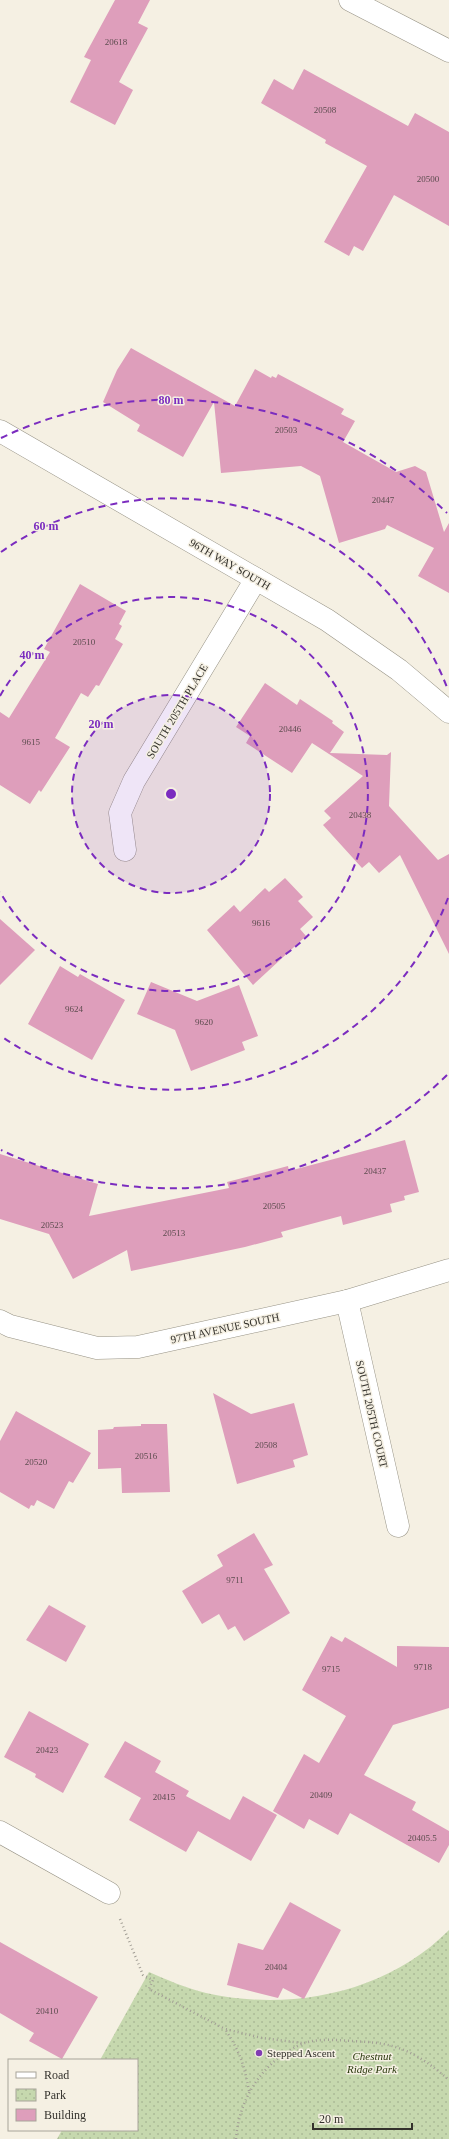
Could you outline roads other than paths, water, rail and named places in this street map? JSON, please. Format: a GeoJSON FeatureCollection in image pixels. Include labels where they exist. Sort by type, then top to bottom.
{"type":"FeatureCollection","features":[{"type":"Feature","properties":{"kind":"street"},"geometry":{"type":"LineString","coordinates":[[350,0],[449,51]]}},
{"type":"Feature","properties":{"kind":"street","name":"96TH WAY SOUTH"},"geometry":{"type":"LineString","coordinates":[[0,431],[327,620],[399,670],[449,712]]}},
{"type":"Feature","properties":{"kind":"street","name":"SOUTH 205TH PLACE"},"geometry":{"type":"LineString","coordinates":[[125,850],[120,813],[134,781],[256,579]]}},
{"type":"Feature","properties":{"kind":"street","name":"97TH AVENUE SOUTH"},"geometry":{"type":"LineString","coordinates":[[0,1321],[10,1326],[97,1348],[138,1347],[347,1301],[449,1270]]}},
{"type":"Feature","properties":{"kind":"street","name":"SOUTH 205TH COURT"},"geometry":{"type":"LineString","coordinates":[[347,1301],[398,1526]]}},
{"type":"Feature","properties":{"kind":"street"},"geometry":{"type":"LineString","coordinates":[[0,1832],[109,1893]]}},
{"type":"Feature","properties":{"kind":"place","name":"Stepped Ascent"},"geometry":{"type":"Point","coordinates":[259,2053]}},
{"type":"Feature","properties":{"kind":"park label","name":"Chestnut Ridge Park"},"geometry":{"type":"Point","coordinates":[372,2062]}}]}
